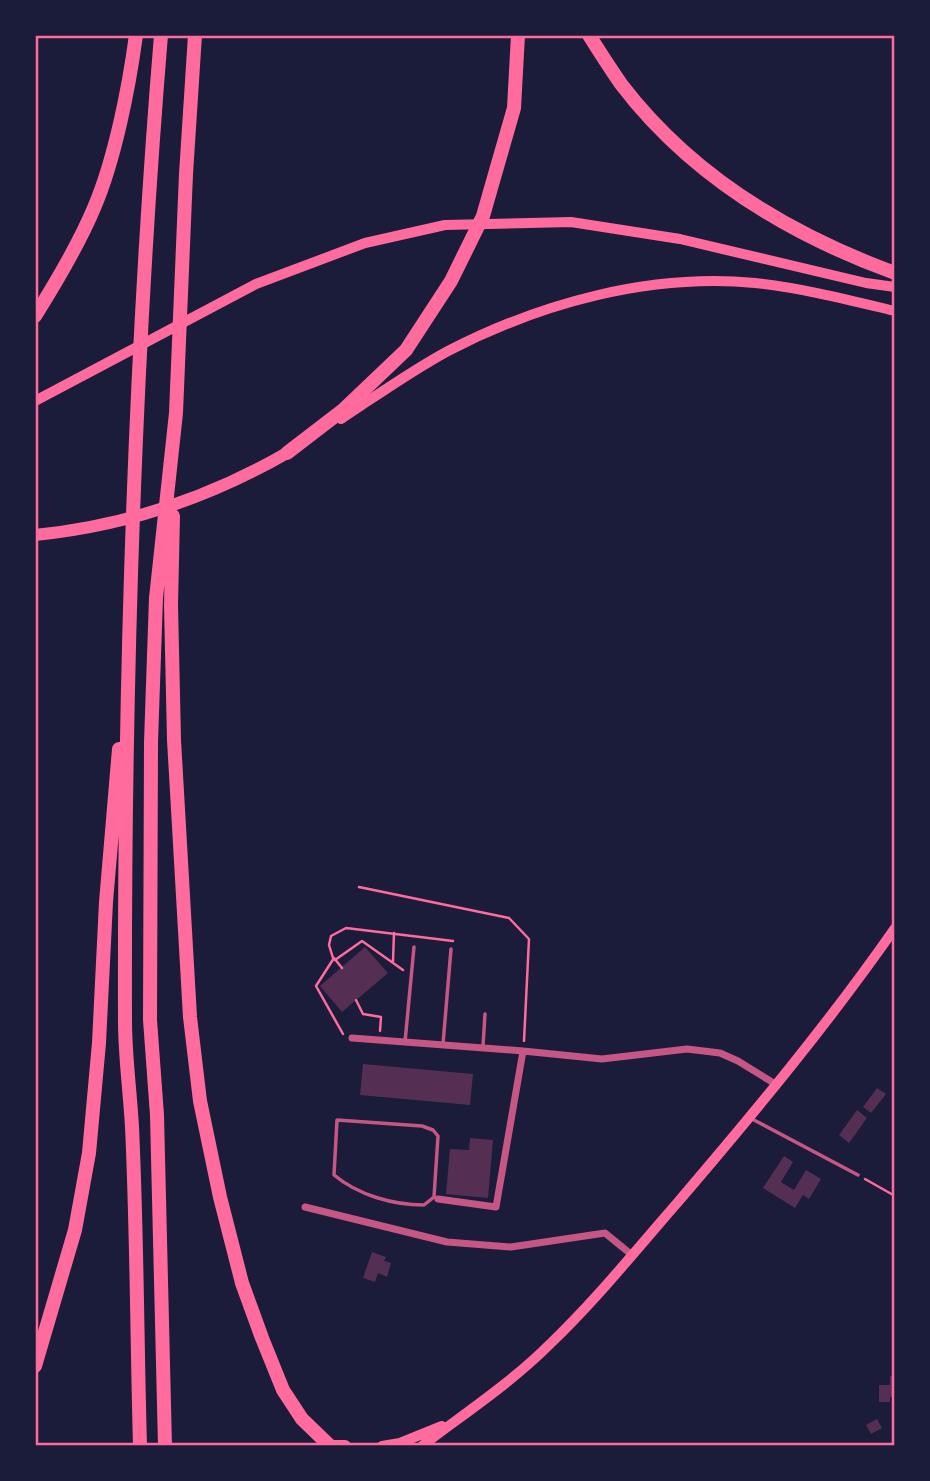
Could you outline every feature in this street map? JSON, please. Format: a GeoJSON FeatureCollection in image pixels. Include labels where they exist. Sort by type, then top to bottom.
{"type":"FeatureCollection","features":[{"type":"Feature","properties":{"kind":"highway"},"geometry":{"type":"LineString","coordinates":[[35,316],[70,260],[96,205],[117,134],[136,35]]}},
{"type":"Feature","properties":{"kind":"highway"},"geometry":{"type":"LineString","coordinates":[[141,1446],[132,1126],[125,1025],[131,597],[150,159],[161,35]]}},
{"type":"Feature","properties":{"kind":"highway"},"geometry":{"type":"LineString","coordinates":[[195,35],[186,174],[171,605],[174,740],[190,1017],[200,1101],[239,1270],[283,1390],[302,1419],[327,1446]]}},
{"type":"Feature","properties":{"kind":"highway"},"geometry":{"type":"LineString","coordinates":[[287,453],[343,410],[406,350],[451,281],[483,216],[514,108],[518,35]]}},
{"type":"Feature","properties":{"kind":"highway"},"geometry":{"type":"LineString","coordinates":[[589,35],[621,84],[671,142],[738,197],[783,224],[860,260],[895,272]]}},
{"type":"Feature","properties":{"kind":"highway"},"geometry":{"type":"LineString","coordinates":[[165,1446],[157,1115],[150,1020],[150,853],[156,597],[176,413]]}},
{"type":"Feature","properties":{"kind":"highway"},"geometry":{"type":"LineString","coordinates":[[35,1366],[75,1230],[89,1153],[131,597]]}},
{"type":"Feature","properties":{"kind":"main road"},"geometry":{"type":"LineString","coordinates":[[35,401],[256,284],[365,243],[445,225],[571,222],[680,239],[854,281],[895,287]]}},
{"type":"Feature","properties":{"kind":"main road"},"geometry":{"type":"LineString","coordinates":[[35,535],[125,520],[208,494],[287,453],[412,372],[476,337],[548,310],[626,288],[690,282],[753,283],[811,292],[895,312]]}},
{"type":"Feature","properties":{"kind":"main road"},"geometry":{"type":"LineString","coordinates":[[422,1446],[506,1384],[551,1344],[750,1118],[858,981],[895,928]]}},
{"type":"Feature","properties":{"kind":"main road"},"geometry":{"type":"LineString","coordinates":[[382,1446],[400,1443],[457,1419]]}},
{"type":"Feature","properties":{"kind":"main road"},"geometry":{"type":"LineString","coordinates":[[327,1446],[345,1446]]}},
{"type":"Feature","properties":{"kind":"street"},"geometry":{"type":"LineString","coordinates":[[352,1038],[602,1059],[698,1050],[720,1053],[777,1085]]}},
{"type":"Feature","properties":{"kind":"street"},"geometry":{"type":"LineString","coordinates":[[436,1198],[496,1207],[523,1051]]}},
{"type":"Feature","properties":{"kind":"street"},"geometry":{"type":"LineString","coordinates":[[305,1207],[447,1242],[511,1247],[606,1233],[632,1255]]}},
{"type":"Feature","properties":{"kind":"lane"},"geometry":{"type":"LineString","coordinates":[[405,1043],[414,947]]}},
{"type":"Feature","properties":{"kind":"lane"},"geometry":{"type":"LineString","coordinates":[[442,1046],[451,949]]}},
{"type":"Feature","properties":{"kind":"lane"},"geometry":{"type":"LineString","coordinates":[[482,1049],[485,1014]]}},
{"type":"Feature","properties":{"kind":"lane"},"geometry":{"type":"LineString","coordinates":[[750,1118],[858,1175]]}},
{"type":"Feature","properties":{"kind":"lane"},"geometry":{"type":"LineString","coordinates":[[337,1120],[422,1126],[433,1130],[438,1136],[436,1198],[424,1205],[396,1203],[344,1184],[334,1175],[337,1120]]}},
{"type":"Feature","properties":{"kind":"path"},"geometry":{"type":"LineString","coordinates":[[359,887],[509,918],[529,939],[523,1051]]}},
{"type":"Feature","properties":{"kind":"path"},"geometry":{"type":"LineString","coordinates":[[342,968],[329,945],[331,936],[346,928],[454,939],[451,949]]}},
{"type":"Feature","properties":{"kind":"path"},"geometry":{"type":"LineString","coordinates":[[393,962],[394,933]]}},
{"type":"Feature","properties":{"kind":"path"},"geometry":{"type":"LineString","coordinates":[[352,1038],[345,1038],[316,986],[335,959],[362,941],[411,976]]}},
{"type":"Feature","properties":{"kind":"path"},"geometry":{"type":"LineString","coordinates":[[356,1000],[363,1014],[381,1017],[380,1041]]}},
{"type":"Feature","properties":{"kind":"path"},"geometry":{"type":"LineString","coordinates":[[858,1175],[895,1196]]}},
{"type":"Feature","properties":{"kind":"building"},"geometry":{"type":"Polygon","coordinates":[[[365,947],[388,973],[342,1012],[320,986],[365,947]]]}},
{"type":"Feature","properties":{"kind":"building"},"geometry":{"type":"Polygon","coordinates":[[[363,1064],[473,1074],[470,1105],[360,1095],[363,1064]]]}},
{"type":"Feature","properties":{"kind":"building"},"geometry":{"type":"Polygon","coordinates":[[[877,1088],[886,1094],[871,1113],[863,1107],[877,1088]]]}},
{"type":"Feature","properties":{"kind":"building"},"geometry":{"type":"Polygon","coordinates":[[[857,1110],[867,1118],[849,1143],[839,1135],[857,1110]]]}},
{"type":"Feature","properties":{"kind":"building"},"geometry":{"type":"Polygon","coordinates":[[[470,1138],[493,1140],[488,1198],[446,1194],[450,1149],[469,1150],[470,1138]]]}},
{"type":"Feature","properties":{"kind":"building"},"geometry":{"type":"Polygon","coordinates":[[[784,1156],[793,1162],[781,1182],[794,1190],[806,1170],[821,1179],[809,1199],[803,1195],[795,1208],[763,1188],[784,1156]]]}},
{"type":"Feature","properties":{"kind":"building"},"geometry":{"type":"Polygon","coordinates":[[[372,1252],[386,1257],[384,1261],[391,1263],[387,1277],[378,1273],[375,1282],[363,1278],[372,1252]]]}},
{"type":"Feature","properties":{"kind":"building"},"geometry":{"type":"Polygon","coordinates":[[[890,1376],[895,1376],[895,1397],[890,1397],[890,1402],[879,1402],[879,1385],[890,1385],[890,1376]]]}},
{"type":"Feature","properties":{"kind":"building"},"geometry":{"type":"Polygon","coordinates":[[[877,1419],[882,1428],[871,1434],[866,1425],[877,1419]]]}}]}
